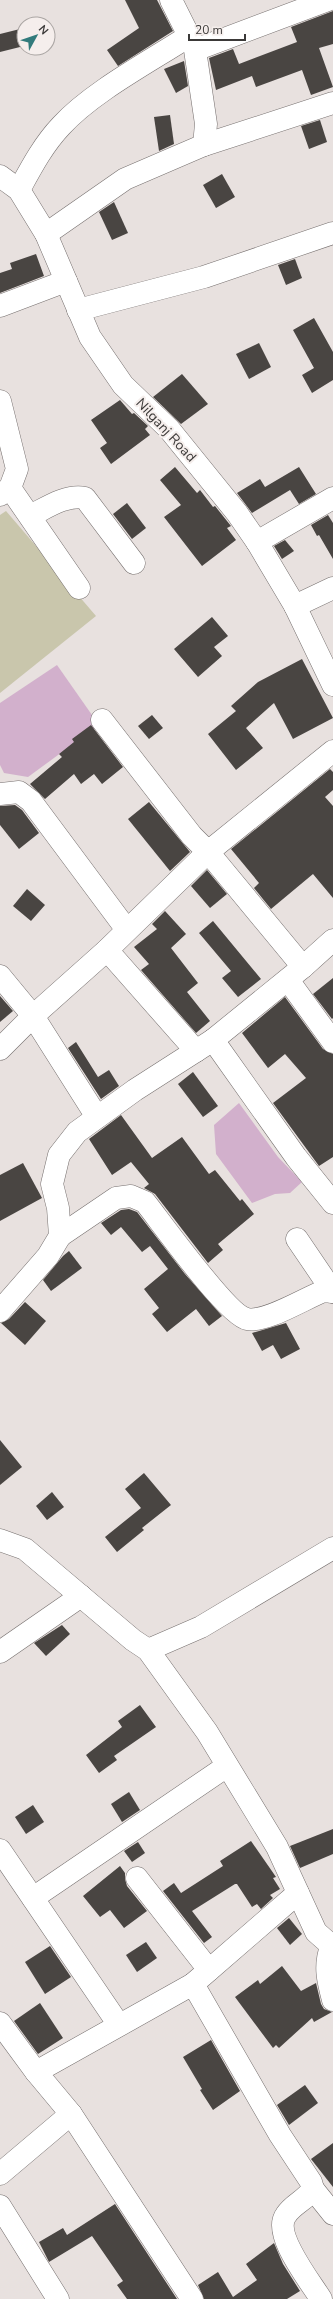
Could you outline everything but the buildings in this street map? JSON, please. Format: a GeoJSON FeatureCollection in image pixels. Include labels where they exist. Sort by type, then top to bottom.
{"type":"FeatureCollection","features":[{"type":"Feature","properties":{"kind":"street"},"geometry":{"type":"LineString","coordinates":[[171,0],[192,43],[206,124],[204,145]]}},
{"type":"Feature","properties":{"kind":"street"},"geometry":{"type":"LineString","coordinates":[[19,190],[43,147],[61,126],[84,104],[192,43],[328,0]]}},
{"type":"Feature","properties":{"kind":"street"},"geometry":{"type":"LineString","coordinates":[[46,234],[125,179],[204,145],[333,103]]}},
{"type":"Feature","properties":{"kind":"street","name":"Nilganj Road"},"geometry":{"type":"LineString","coordinates":[[0,176],[19,190],[46,234],[90,337],[123,385],[168,429],[237,513],[257,542],[295,606],[333,685]]}},
{"type":"Feature","properties":{"kind":"street"},"geometry":{"type":"LineString","coordinates":[[78,310],[204,277],[333,233]]}},
{"type":"Feature","properties":{"kind":"street"},"geometry":{"type":"LineString","coordinates":[[0,306],[66,281]]}},
{"type":"Feature","properties":{"kind":"street"},"geometry":{"type":"LineString","coordinates":[[0,401],[17,469],[5,491],[30,516],[79,588]]}},
{"type":"Feature","properties":{"kind":"street"},"geometry":{"type":"LineString","coordinates":[[30,516],[61,501],[76,496],[85,498],[134,563]]}},
{"type":"Feature","properties":{"kind":"street"},"geometry":{"type":"LineString","coordinates":[[257,542],[333,498]]}},
{"type":"Feature","properties":{"kind":"street"},"geometry":{"type":"LineString","coordinates":[[295,606],[333,588]]}},
{"type":"Feature","properties":{"kind":"street"},"geometry":{"type":"LineString","coordinates":[[102,720],[192,836],[208,852],[295,974],[333,1042]]}},
{"type":"Feature","properties":{"kind":"street"},"geometry":{"type":"LineString","coordinates":[[0,1049],[33,1016],[107,950],[208,852],[333,751]]}},
{"type":"Feature","properties":{"kind":"street"},"geometry":{"type":"LineString","coordinates":[[0,794],[19,792],[31,801],[127,930]]}},
{"type":"Feature","properties":{"kind":"street"},"geometry":{"type":"LineString","coordinates":[[60,1236],[58,1208],[52,1184],[59,1155],[77,1132],[204,1045],[295,974],[333,940]]}},
{"type":"Feature","properties":{"kind":"street"},"geometry":{"type":"LineString","coordinates":[[107,950],[204,1045],[333,1203]]}},
{"type":"Feature","properties":{"kind":"street"},"geometry":{"type":"LineString","coordinates":[[0,976],[33,1016],[97,1117]]}},
{"type":"Feature","properties":{"kind":"street"},"geometry":{"type":"LineString","coordinates":[[0,1311],[48,1256],[60,1236],[116,1198],[131,1196],[145,1202],[221,1298],[238,1315],[247,1319],[265,1317],[324,1291],[333,1292]]}},
{"type":"Feature","properties":{"kind":"street"},"geometry":{"type":"LineString","coordinates":[[297,1239],[333,1292]]}},
{"type":"Feature","properties":{"kind":"street"},"geometry":{"type":"LineString","coordinates":[[0,1540],[25,1549],[133,1640],[148,1650],[207,1732],[276,1848],[316,1932],[332,1947],[326,1961],[327,1977],[333,2000]]}},
{"type":"Feature","properties":{"kind":"street"},"geometry":{"type":"LineString","coordinates":[[148,1650],[201,1627],[333,1548]]}},
{"type":"Feature","properties":{"kind":"street"},"geometry":{"type":"LineString","coordinates":[[0,1652],[81,1596]]}},
{"type":"Feature","properties":{"kind":"street"},"geometry":{"type":"LineString","coordinates":[[33,1898],[227,1766]]}},
{"type":"Feature","properties":{"kind":"street"},"geometry":{"type":"LineString","coordinates":[[0,1850],[119,2025]]}},
{"type":"Feature","properties":{"kind":"street"},"geometry":{"type":"LineString","coordinates":[[137,1878],[201,1977],[280,2135],[311,2182],[313,2189],[333,2214]]}},
{"type":"Feature","properties":{"kind":"street"},"geometry":{"type":"LineString","coordinates":[[36,2072],[201,1977],[298,1893]]}},
{"type":"Feature","properties":{"kind":"street"},"geometry":{"type":"LineString","coordinates":[[0,2023],[36,2072],[71,2114],[192,2299]]}},
{"type":"Feature","properties":{"kind":"street"},"geometry":{"type":"LineString","coordinates":[[0,2174],[71,2114]]}},
{"type":"Feature","properties":{"kind":"street"},"geometry":{"type":"LineString","coordinates":[[313,2189],[309,2195],[287,2213],[282,2227],[286,2243],[322,2299]]}},
{"type":"Feature","properties":{"kind":"street"},"geometry":{"type":"LineString","coordinates":[[0,2206],[58,2299]]}},
{"type":"Feature","properties":{"kind":"shaded area"},"geometry":{"type":"Polygon","coordinates":[[[6,511],[96,616],[0,693],[0,515],[6,511]]]}},
{"type":"Feature","properties":{"kind":"shaded area"},"geometry":{"type":"Polygon","coordinates":[[[57,665],[99,725],[28,777],[4,773],[0,765],[0,703],[57,665]]]}},
{"type":"Feature","properties":{"kind":"shaded area"},"geometry":{"type":"Polygon","coordinates":[[[239,1103],[278,1157],[302,1182],[290,1193],[275,1194],[252,1203],[216,1154],[214,1125],[239,1103]]]}}]}
